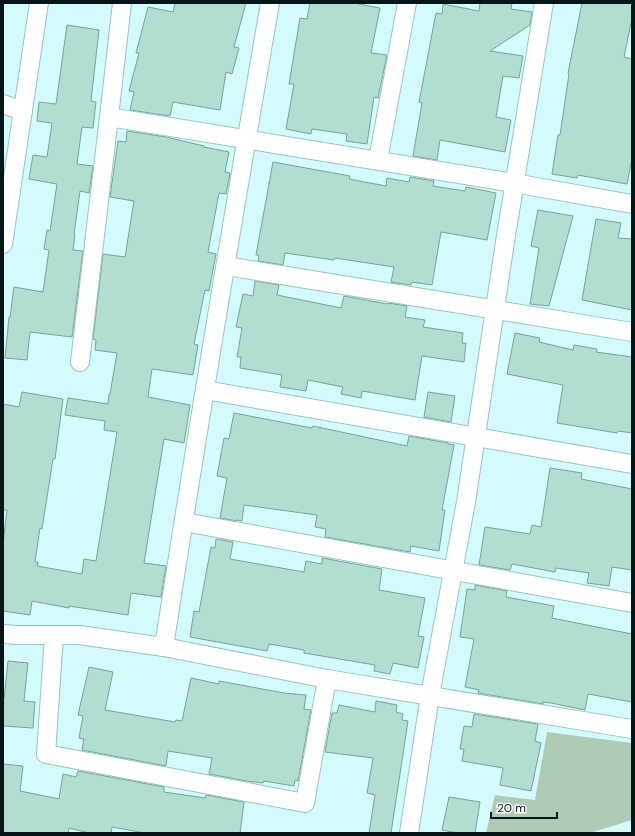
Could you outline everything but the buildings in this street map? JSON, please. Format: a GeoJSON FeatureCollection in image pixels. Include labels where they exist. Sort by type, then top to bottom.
{"type":"FeatureCollection","features":[{"type":"Feature","properties":{"kind":"street"},"geometry":{"type":"LineString","coordinates":[[3,244],[39,3]]}},
{"type":"Feature","properties":{"kind":"street"},"geometry":{"type":"LineString","coordinates":[[80,362],[122,3]]}},
{"type":"Feature","properties":{"kind":"street"},"geometry":{"type":"LineString","coordinates":[[164,647],[246,139],[270,3]]}},
{"type":"Feature","properties":{"kind":"street"},"geometry":{"type":"LineString","coordinates":[[378,160],[407,3]]}},
{"type":"Feature","properties":{"kind":"street"},"geometry":{"type":"LineString","coordinates":[[409,833],[430,695],[466,502],[514,183],[544,3]]}},
{"type":"Feature","properties":{"kind":"street"},"geometry":{"type":"LineString","coordinates":[[3,104],[23,111]]}},
{"type":"Feature","properties":{"kind":"street"},"geometry":{"type":"LineString","coordinates":[[109,117],[378,160],[632,204]]}},
{"type":"Feature","properties":{"kind":"street"},"geometry":{"type":"LineString","coordinates":[[226,266],[632,332]]}},
{"type":"Feature","properties":{"kind":"street"},"geometry":{"type":"LineString","coordinates":[[205,390],[632,464]]}},
{"type":"Feature","properties":{"kind":"street"},"geometry":{"type":"LineString","coordinates":[[184,522],[632,603]]}},
{"type":"Feature","properties":{"kind":"street"},"geometry":{"type":"LineString","coordinates":[[3,634],[79,635],[164,647],[327,679],[632,729]]}},
{"type":"Feature","properties":{"kind":"street"},"geometry":{"type":"LineString","coordinates":[[54,635],[46,754],[305,803],[327,679]]}},
{"type":"Feature","properties":{"kind":"green space"},"geometry":{"type":"Polygon","coordinates":[[[547,732],[632,743],[632,820],[590,833],[486,833],[495,795],[535,800],[547,732]]]}}]}
